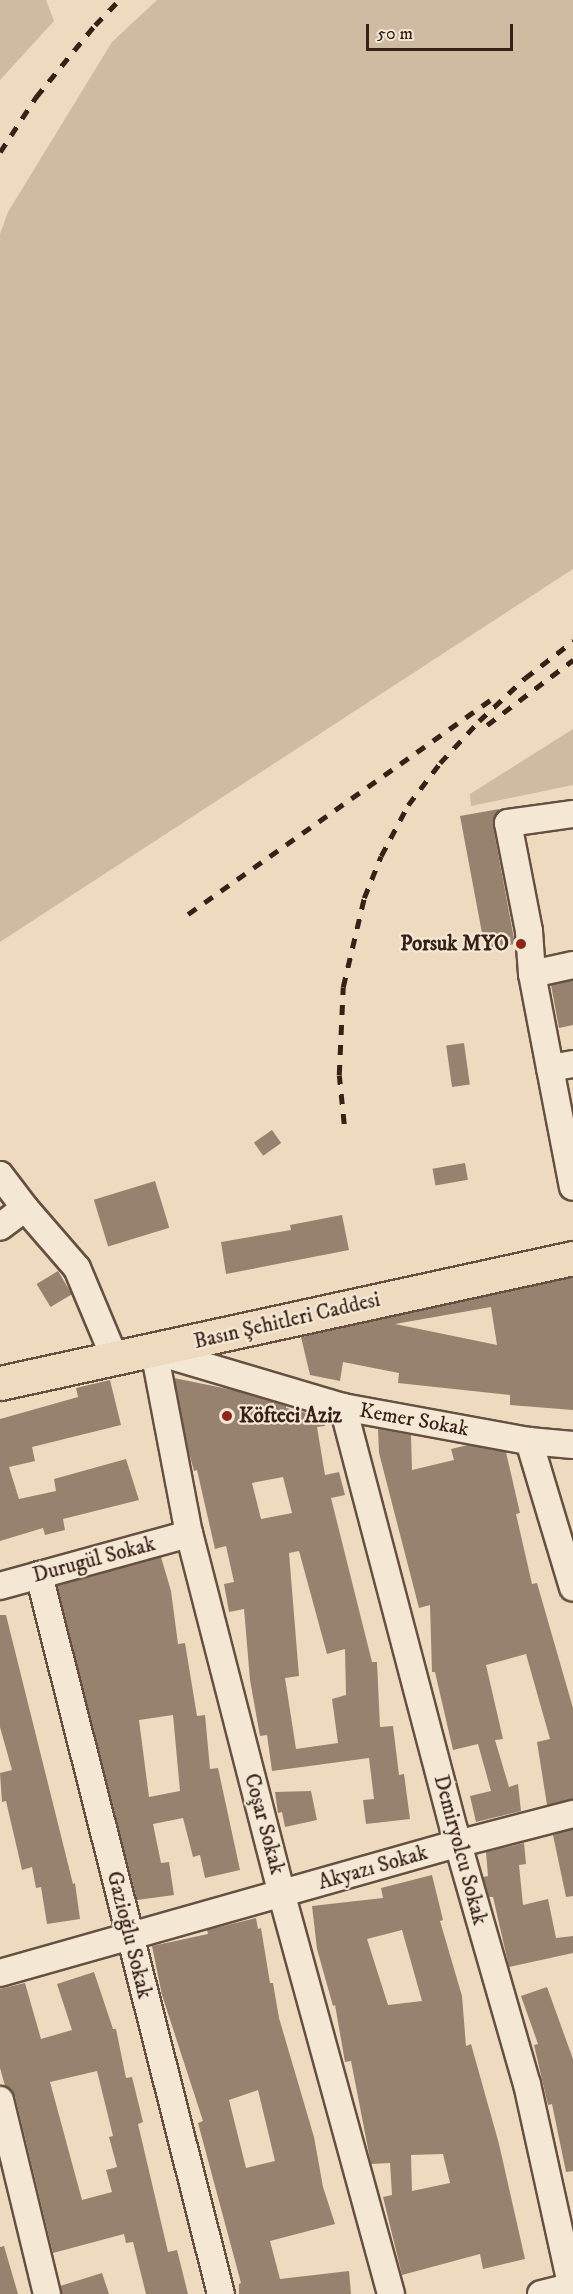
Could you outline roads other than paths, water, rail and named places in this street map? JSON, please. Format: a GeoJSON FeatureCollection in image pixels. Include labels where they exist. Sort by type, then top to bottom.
{"type":"FeatureCollection","features":[{"type":"Feature","properties":{"kind":"main road","name":"Basın Şehitleri Caddesi"},"geometry":{"type":"LineString","coordinates":[[0,1383],[573,1258]]}},
{"type":"Feature","properties":{"kind":"street"},"geometry":{"type":"LineString","coordinates":[[573,814],[508,823],[529,931],[532,974],[562,1066],[573,1187]]}},
{"type":"Feature","properties":{"kind":"street"},"geometry":{"type":"LineString","coordinates":[[532,974],[573,965]]}},
{"type":"Feature","properties":{"kind":"street"},"geometry":{"type":"LineString","coordinates":[[0,1175],[77,1268],[115,1359]]}},
{"type":"Feature","properties":{"kind":"street"},"geometry":{"type":"LineString","coordinates":[[0,1227],[25,1208]]}},
{"type":"Feature","properties":{"kind":"street","name":"Kemer Sokak"},"geometry":{"type":"LineString","coordinates":[[154,1351],[342,1407],[529,1441],[573,1445]]}},
{"type":"Feature","properties":{"kind":"street","name":"Coşar Sokak"},"geometry":{"type":"LineString","coordinates":[[154,1351],[189,1534],[282,1895],[391,2294]]}},
{"type":"Feature","properties":{"kind":"street","name":"Demiryolcu Sokak"},"geometry":{"type":"LineString","coordinates":[[342,1407],[457,1844],[526,2084],[572,2289]]}},
{"type":"Feature","properties":{"kind":"street"},"geometry":{"type":"LineString","coordinates":[[529,1441],[573,1588]]}},
{"type":"Feature","properties":{"kind":"street","name":"Durugül Sokak"},"geometry":{"type":"LineString","coordinates":[[0,1586],[189,1534]]}},
{"type":"Feature","properties":{"kind":"street","name":"Gazioğlu Sokak"},"geometry":{"type":"LineString","coordinates":[[39,1575],[221,2294]]}},
{"type":"Feature","properties":{"kind":"street","name":"Akyazı Sokak"},"geometry":{"type":"LineString","coordinates":[[0,1973],[457,1844],[573,1814]]}},
{"type":"Feature","properties":{"kind":"street"},"geometry":{"type":"LineString","coordinates":[[0,2100],[47,2294]]}},
{"type":"Feature","properties":{"kind":"street"},"geometry":{"type":"LineString","coordinates":[[541,2294],[572,2289]]}},
{"type":"Feature","properties":{"kind":"railway"},"geometry":{"type":"LineString","coordinates":[[0,152],[36,97],[95,25],[119,0]]}},
{"type":"Feature","properties":{"kind":"railway"},"geometry":{"type":"LineString","coordinates":[[344,1124],[339,1075],[343,987],[364,898],[381,856],[408,805],[440,763],[479,721],[525,678],[573,641]]}},
{"type":"Feature","properties":{"kind":"railway"},"geometry":{"type":"LineString","coordinates":[[487,725],[573,660]]}},
{"type":"Feature","properties":{"kind":"railway"},"geometry":{"type":"LineString","coordinates":[[188,914],[496,696]]}},
{"type":"Feature","properties":{"kind":"place","name":"Porsuk MYO"},"geometry":{"type":"Point","coordinates":[521,944]}},
{"type":"Feature","properties":{"kind":"place","name":"Köfteci Aziz"},"geometry":{"type":"Point","coordinates":[227,1416]}}]}
